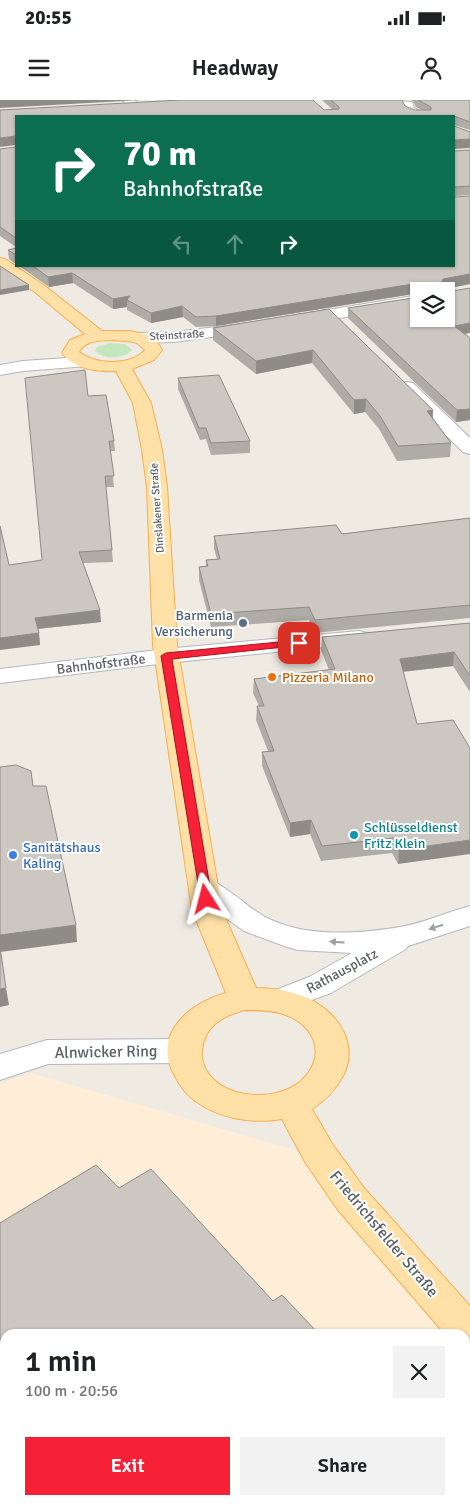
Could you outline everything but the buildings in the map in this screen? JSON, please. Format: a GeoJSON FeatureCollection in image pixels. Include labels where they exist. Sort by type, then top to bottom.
{"type":"FeatureCollection","features":[{"type":"Feature","properties":{"kind":"main road"},"geometry":{"type":"LineString","coordinates":[[0,262],[40,289],[98,336]]}},
{"type":"Feature","properties":{"kind":"main road"},"geometry":{"type":"LineString","coordinates":[[112,335],[137,338],[153,345],[152,355],[145,360],[107,366],[82,362],[74,358],[70,353],[72,347],[86,339],[98,336],[112,335]]}},
{"type":"Feature","properties":{"kind":"main road","name":"Dinslakener Straße"},"geometry":{"type":"LineString","coordinates":[[121,365],[142,403],[152,450],[157,487],[166,656]]}},
{"type":"Feature","properties":{"kind":"main road"},"geometry":{"type":"LineString","coordinates":[[166,656],[207,910],[245,999]]}},
{"type":"Feature","properties":{"kind":"main road"},"geometry":{"type":"LineString","coordinates":[[245,999],[279,1001],[306,1011],[321,1024],[331,1040],[334,1056],[329,1073],[320,1086],[307,1096],[291,1103],[272,1108],[251,1108],[231,1104],[214,1097],[197,1084],[187,1068],[184,1051],[188,1036],[196,1023],[209,1012],[226,1004],[245,999]]}},
{"type":"Feature","properties":{"kind":"main road","name":"Friedrichsfelder Straße"},"geometry":{"type":"LineString","coordinates":[[291,1103],[318,1152],[351,1199],[466,1324]]}},
{"type":"Feature","properties":{"kind":"street"},"geometry":{"type":"LineString","coordinates":[[393,100],[408,104],[409,110],[422,115]]}},
{"type":"Feature","properties":{"kind":"street"},"geometry":{"type":"LineString","coordinates":[[127,104],[152,104]]}},
{"type":"Feature","properties":{"kind":"street"},"geometry":{"type":"LineString","coordinates":[[127,104],[145,115]]}},
{"type":"Feature","properties":{"kind":"street"},"geometry":{"type":"LineString","coordinates":[[284,322],[339,321],[410,302]]}},
{"type":"Feature","properties":{"kind":"street","name":"Steinstraße"},"geometry":{"type":"LineString","coordinates":[[137,338],[216,333],[265,325]]}},
{"type":"Feature","properties":{"kind":"street","name":"Steinstraße"},"geometry":{"type":"LineString","coordinates":[[154,350],[216,333]]}},
{"type":"Feature","properties":{"kind":"street"},"geometry":{"type":"LineString","coordinates":[[0,370],[54,357],[72,347]]}},
{"type":"Feature","properties":{"kind":"street"},"geometry":{"type":"LineString","coordinates":[[22,366],[82,362]]}},
{"type":"Feature","properties":{"kind":"street"},"geometry":{"type":"LineString","coordinates":[[394,374],[470,448]]}},
{"type":"Feature","properties":{"kind":"street","name":"Bahnhofstraße"},"geometry":{"type":"LineString","coordinates":[[0,676],[166,656],[382,635]]}},
{"type":"Feature","properties":{"kind":"street","name":"Rathausplatz"},"geometry":{"type":"LineString","coordinates":[[204,888],[255,924],[298,940],[344,943],[403,938]]}},
{"type":"Feature","properties":{"kind":"street","name":"Rathausplatz"},"geometry":{"type":"LineString","coordinates":[[279,1001],[320,985],[403,938],[470,916]]}},
{"type":"Feature","properties":{"kind":"street","name":"Alnwicker Ring"},"geometry":{"type":"LineString","coordinates":[[0,1067],[47,1052],[184,1051]]}},
{"type":"Feature","properties":{"kind":"shaded area"},"geometry":{"type":"Polygon","coordinates":[[[31,1073],[312,1155],[456,1329],[0,1329],[0,1083],[31,1073]]]}},
{"type":"Feature","properties":{"kind":"green space"},"geometry":{"type":"Polygon","coordinates":[[[110,343],[125,344],[132,350],[119,357],[103,356],[95,351],[97,347],[110,343]]]}},
{"type":"Feature","properties":{"kind":"place","name":"Barmenia Versicherung"},"geometry":{"type":"Point","coordinates":[243,623]}},
{"type":"Feature","properties":{"kind":"place","name":"Pizzeria Milano"},"geometry":{"type":"Point","coordinates":[272,677]}},
{"type":"Feature","properties":{"kind":"place","name":"Schlüsseldienst Fritz Klein"},"geometry":{"type":"Point","coordinates":[354,835]}},
{"type":"Feature","properties":{"kind":"place","name":"Sanitätshaus Kaling"},"geometry":{"type":"Point","coordinates":[13,855]}},
{"type":"Feature","properties":{"kind":"route"},"geometry":{"type":"LineString","coordinates":[[206,899],[166,656],[299,643]]}}]}
